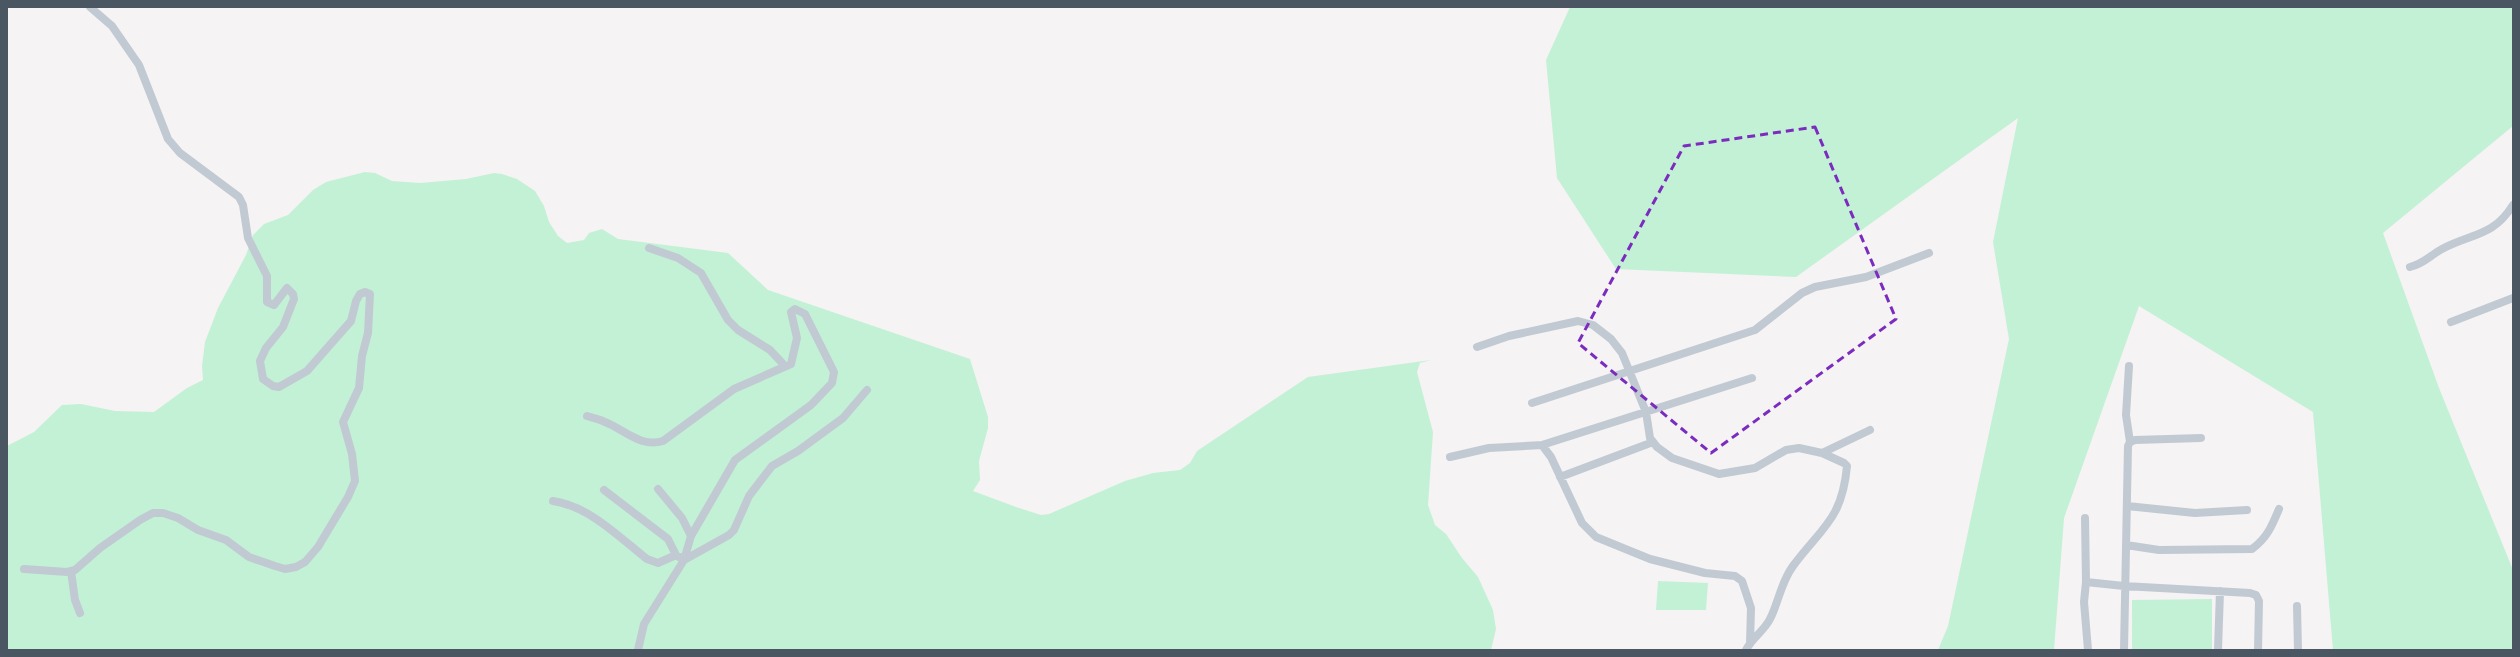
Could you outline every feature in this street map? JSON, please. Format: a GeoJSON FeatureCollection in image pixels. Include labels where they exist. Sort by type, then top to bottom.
{"type":"FeatureCollection","features":[{"type":"Feature","properties":{"kind":"street"},"geometry":{"type":"LineString","coordinates":[[24,569],[71,571],[81,567],[100,548],[140,520],[153,513],[163,513],[178,518],[198,530],[226,540],[249,556],[275,566],[285,569],[296,567],[305,562],[318,547],[326,530],[348,498],[355,481],[352,454],[343,422],[359,388],[371,301],[370,294],[365,292],[360,294],[356,302],[351,321],[307,371],[279,387],[273,386],[263,379],[260,361],[266,348],[284,327],[294,299],[293,294],[287,288],[283,290],[274,305],[267,302],[267,276],[248,238],[243,205],[239,198],[180,153],[168,139],[138,65],[112,26],[90,7]]}},
{"type":"Feature","properties":{"kind":"street"},"geometry":{"type":"LineString","coordinates":[[2410,267],[2422,264],[2441,249],[2493,228],[2507,216],[2513,205]]}},
{"type":"Feature","properties":{"kind":"street"},"geometry":{"type":"LineString","coordinates":[[649,248],[678,258],[701,273],[714,291],[728,320],[738,330],[765,346],[785,366]]}},
{"type":"Feature","properties":{"kind":"street"},"geometry":{"type":"LineString","coordinates":[[1532,403],[1629,369],[1755,330],[1802,293],[1815,287],[1866,277],[1929,254]]}},
{"type":"Feature","properties":{"kind":"street"},"geometry":{"type":"LineString","coordinates":[[2451,322],[2513,298]]}},
{"type":"Feature","properties":{"kind":"street"},"geometry":{"type":"LineString","coordinates":[[587,416],[605,422],[639,440],[653,444],[663,441],[734,389],[791,364],[797,338],[790,312],[798,309],[805,314],[829,359],[834,378],[811,405],[735,460],[691,536],[684,560],[644,624],[638,650]]}},
{"type":"Feature","properties":{"kind":"street"},"geometry":{"type":"LineString","coordinates":[[1477,346],[1509,336],[1578,322],[1593,325],[1611,339],[1622,353],[1646,412],[1650,438],[1672,458],[1719,474],[1755,468],[1786,450],[1798,448],[1822,453],[1836,458],[1847,466],[1844,489],[1838,507],[1825,529],[1792,566],[1779,591],[1770,620],[1748,646]]}},
{"type":"Feature","properties":{"kind":"street"},"geometry":{"type":"LineString","coordinates":[[2124,650],[2124,586],[2128,506],[2128,446],[2130,442],[2126,415],[2129,366]]}},
{"type":"Feature","properties":{"kind":"street"},"geometry":{"type":"LineString","coordinates":[[1450,457],[1489,448],[1542,445],[1692,399],[1752,378]]}},
{"type":"Feature","properties":{"kind":"street"},"geometry":{"type":"LineString","coordinates":[[684,560],[729,535],[734,530],[749,496],[772,466],[798,451],[843,418],[867,390]]}},
{"type":"Feature","properties":{"kind":"street"},"geometry":{"type":"LineString","coordinates":[[1822,453],[1870,430]]}},
{"type":"Feature","properties":{"kind":"street"},"geometry":{"type":"LineString","coordinates":[[2130,442],[2135,440],[2201,438]]}},
{"type":"Feature","properties":{"kind":"street"},"geometry":{"type":"LineString","coordinates":[[1560,477],[1653,442]]}},
{"type":"Feature","properties":{"kind":"street"},"geometry":{"type":"LineString","coordinates":[[1542,445],[1551,457],[1582,523],[1596,537],[1650,559],[1705,573],[1736,576],[1742,581],[1751,608],[1748,646]]}},
{"type":"Feature","properties":{"kind":"street"},"geometry":{"type":"LineString","coordinates":[[658,489],[682,518],[691,536]]}},
{"type":"Feature","properties":{"kind":"street"},"geometry":{"type":"LineString","coordinates":[[604,490],[665,536],[673,545],[676,555],[684,560]]}},
{"type":"Feature","properties":{"kind":"street"},"geometry":{"type":"LineString","coordinates":[[553,502],[570,503],[586,512],[647,559],[658,563],[676,555]]}},
{"type":"Feature","properties":{"kind":"street"},"geometry":{"type":"LineString","coordinates":[[2128,506],[2195,513],[2247,510]]}},
{"type":"Feature","properties":{"kind":"street"},"geometry":{"type":"LineString","coordinates":[[2126,545],[2158,550],[2252,549],[2264,540],[2271,530],[2279,509]]}},
{"type":"Feature","properties":{"kind":"street"},"geometry":{"type":"LineString","coordinates":[[2085,518],[2086,582],[2084,602],[2088,650]]}},
{"type":"Feature","properties":{"kind":"street"},"geometry":{"type":"LineString","coordinates":[[71,571],[75,600],[80,613]]}},
{"type":"Feature","properties":{"kind":"street"},"geometry":{"type":"LineString","coordinates":[[2086,582],[2124,586],[2220,591],[2256,595],[2259,601],[2258,650]]}},
{"type":"Feature","properties":{"kind":"street"},"geometry":{"type":"LineString","coordinates":[[2218,650],[2220,591]]}},
{"type":"Feature","properties":{"kind":"street"},"geometry":{"type":"LineString","coordinates":[[2297,606],[2298,650]]}},
{"type":"Feature","properties":{"kind":"highlighted area"},"geometry":{"type":"Polygon","coordinates":[[[1815,127],[1896,319],[1711,453],[1578,343],[1684,146],[1815,127]]]}},
{"type":"Feature","properties":{"kind":"green space"},"geometry":{"type":"Polygon","coordinates":[[[1570,7],[2513,7],[2513,126],[2383,233],[2439,388],[2513,570],[2513,650],[2333,650],[2313,412],[2139,306],[2064,518],[2054,650],[1938,650],[1948,626],[2009,339],[1993,242],[2018,118],[1796,277],[1616,269],[1557,178],[1546,60],[1570,7]]]}},
{"type":"Feature","properties":{"kind":"green space"},"geometry":{"type":"Polygon","coordinates":[[[365,172],[375,173],[392,181],[420,183],[466,179],[494,173],[502,174],[517,179],[535,191],[544,206],[549,222],[558,236],[567,243],[584,240],[589,233],[602,229],[618,239],[728,253],[768,290],[970,359],[988,417],[988,428],[979,461],[980,480],[973,491],[1041,515],[1049,514],[1125,481],[1153,473],[1180,470],[1190,463],[1197,451],[1308,377],[1431,360],[1420,363],[1417,372],[1433,432],[1428,505],[1435,525],[1446,534],[1462,558],[1478,577],[1493,610],[1496,629],[1491,650],[7,650],[7,446],[34,432],[62,405],[81,404],[115,411],[154,412],[187,388],[203,380],[202,366],[205,342],[218,308],[246,255],[253,235],[264,224],[288,215],[313,190],[326,182],[365,172]]]}},
{"type":"Feature","properties":{"kind":"green space"},"geometry":{"type":"Polygon","coordinates":[[[1658,581],[1708,583],[1706,610],[1656,610],[1658,581]]]}},
{"type":"Feature","properties":{"kind":"green space"},"geometry":{"type":"Polygon","coordinates":[[[2212,599],[2212,650],[2132,650],[2132,600],[2212,599]]]}}]}
